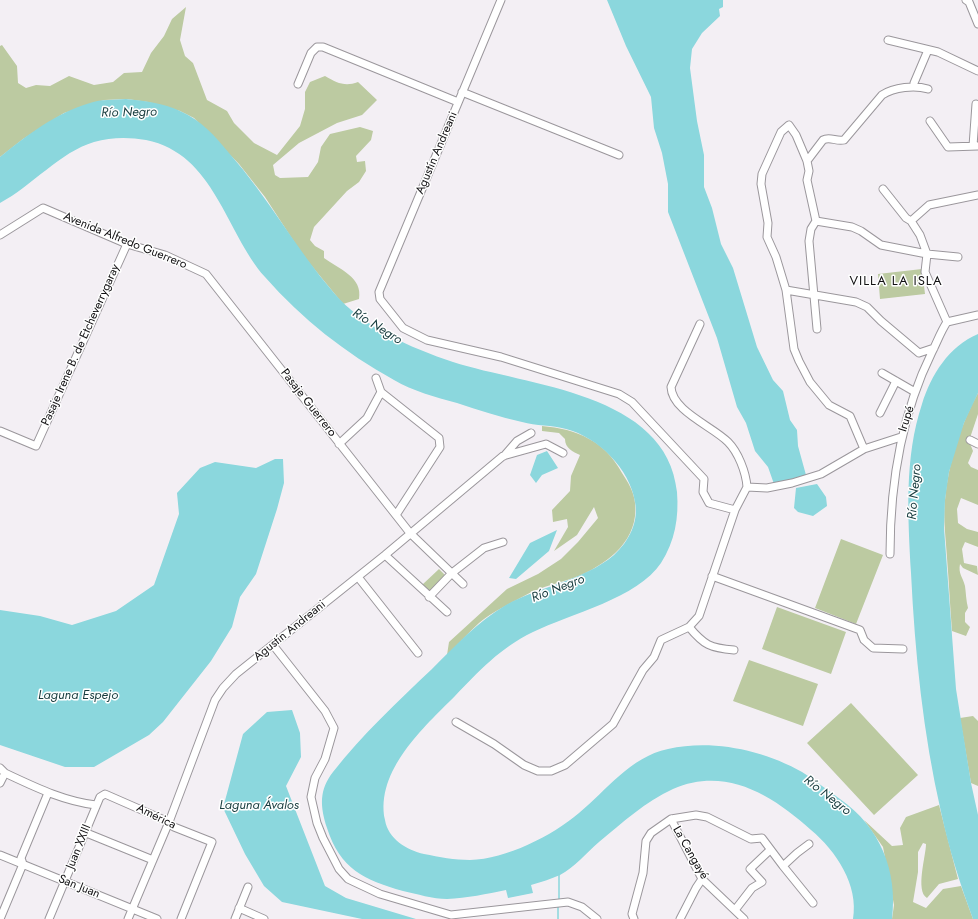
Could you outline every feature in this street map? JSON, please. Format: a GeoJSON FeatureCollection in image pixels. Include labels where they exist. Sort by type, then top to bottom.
{"type":"FeatureCollection","features":[{"type":"Feature","properties":{"kind":"street","name":"Agustín Andreani"},"geometry":{"type":"LineString","coordinates":[[501,0],[379,292],[380,299],[403,328],[426,340],[501,357],[588,383],[626,398],[632,402],[704,479],[703,492],[709,503],[735,510]]}},
{"type":"Feature","properties":{"kind":"street"},"geometry":{"type":"LineString","coordinates":[[966,0],[969,2],[978,24]]}},
{"type":"Feature","properties":{"kind":"street"},"geometry":{"type":"LineString","coordinates":[[888,40],[938,52],[978,71]]}},
{"type":"Feature","properties":{"kind":"street"},"geometry":{"type":"LineString","coordinates":[[298,84],[311,54],[317,48],[323,47],[458,102]]}},
{"type":"Feature","properties":{"kind":"street"},"geometry":{"type":"LineString","coordinates":[[914,87],[914,83],[928,50]]}},
{"type":"Feature","properties":{"kind":"street"},"geometry":{"type":"LineString","coordinates":[[807,161],[822,140],[826,138],[840,141],[844,140],[882,94],[890,90],[914,87],[928,89]]}},
{"type":"Feature","properties":{"kind":"street"},"geometry":{"type":"LineString","coordinates":[[462,92],[619,155]]}},
{"type":"Feature","properties":{"kind":"street"},"geometry":{"type":"LineString","coordinates":[[930,121],[948,147],[976,146],[976,104]]}},
{"type":"Feature","properties":{"kind":"street"},"geometry":{"type":"LineString","coordinates":[[817,329],[809,241],[810,229],[816,221],[807,180],[809,171],[807,161],[796,135],[789,125],[780,132],[762,174],[761,184],[768,223],[767,237],[776,257],[786,290],[793,343],[799,361],[810,382],[829,404],[850,416],[864,449]]}},
{"type":"Feature","properties":{"kind":"street"},"geometry":{"type":"LineString","coordinates":[[883,189],[906,218],[911,221],[920,235],[927,254],[925,272],[947,322],[978,315]]}},
{"type":"Feature","properties":{"kind":"street"},"geometry":{"type":"LineString","coordinates":[[911,221],[929,205],[978,195]]}},
{"type":"Feature","properties":{"kind":"street","name":"Avenida Alfredo Guerrero"},"geometry":{"type":"LineString","coordinates":[[0,234],[43,208],[127,244],[165,254],[206,274]]}},
{"type":"Feature","properties":{"kind":"street"},"geometry":{"type":"LineString","coordinates":[[816,221],[852,227],[862,231],[881,245],[927,254],[958,257]]}},
{"type":"Feature","properties":{"kind":"street","name":"Pasaje Irene B. de Etcheverrygaray"},"geometry":{"type":"LineString","coordinates":[[0,431],[36,446],[127,244]]}},
{"type":"Feature","properties":{"kind":"street","name":"Pasaje Guerrero"},"geometry":{"type":"LineString","coordinates":[[206,274],[410,533],[462,584]]}},
{"type":"Feature","properties":{"kind":"street"},"geometry":{"type":"LineString","coordinates":[[786,290],[856,302],[867,306],[881,322],[919,353],[934,348]]}},
{"type":"Feature","properties":{"kind":"street","name":"Irupé"},"geometry":{"type":"LineString","coordinates":[[890,554],[890,517],[901,437],[921,375],[947,322]]}},
{"type":"Feature","properties":{"kind":"street"},"geometry":{"type":"LineString","coordinates":[[456,722],[494,744],[524,765],[538,771],[551,771],[565,765],[613,724],[643,670],[654,657],[661,640],[689,627],[699,616],[735,510],[747,487],[742,465],[728,442],[682,408],[672,395],[671,387],[700,324]]}},
{"type":"Feature","properties":{"kind":"street"},"geometry":{"type":"LineString","coordinates":[[882,373],[915,392]]}},
{"type":"Feature","properties":{"kind":"street"},"geometry":{"type":"LineString","coordinates":[[376,378],[381,392],[439,438],[440,448],[396,515]]}},
{"type":"Feature","properties":{"kind":"street"},"geometry":{"type":"LineString","coordinates":[[880,413],[896,381]]}},
{"type":"Feature","properties":{"kind":"street"},"geometry":{"type":"LineString","coordinates":[[339,444],[367,418],[381,392]]}},
{"type":"Feature","properties":{"kind":"street"},"geometry":{"type":"LineString","coordinates":[[504,456],[517,441],[531,433]]}},
{"type":"Feature","properties":{"kind":"street"},"geometry":{"type":"LineString","coordinates":[[747,487],[767,488],[792,483],[821,474],[864,449],[901,437]]}},
{"type":"Feature","properties":{"kind":"street"},"geometry":{"type":"LineString","coordinates":[[970,440],[978,444]]}},
{"type":"Feature","properties":{"kind":"street","name":"Agustín Andreani"},"geometry":{"type":"LineString","coordinates":[[128,919],[170,822],[215,700],[236,674],[358,577],[504,456],[546,444],[564,453]]}},
{"type":"Feature","properties":{"kind":"street"},"geometry":{"type":"LineString","coordinates":[[429,597],[452,573],[484,548],[503,542]]}},
{"type":"Feature","properties":{"kind":"street"},"geometry":{"type":"LineString","coordinates":[[385,555],[447,612]]}},
{"type":"Feature","properties":{"kind":"street"},"geometry":{"type":"LineString","coordinates":[[712,576],[860,630],[864,640],[873,648],[903,649]]}},
{"type":"Feature","properties":{"kind":"street"},"geometry":{"type":"LineString","coordinates":[[358,577],[418,653]]}},
{"type":"Feature","properties":{"kind":"street"},"geometry":{"type":"LineString","coordinates":[[689,627],[706,644],[715,648],[734,650]]}},
{"type":"Feature","properties":{"kind":"street"},"geometry":{"type":"LineString","coordinates":[[273,645],[325,711],[334,728],[325,759],[315,778],[311,797],[317,823],[339,869],[348,879],[380,894],[450,917],[568,902],[582,907],[597,919]]}},
{"type":"Feature","properties":{"kind":"street"},"geometry":{"type":"LineString","coordinates":[[0,783],[2,771],[48,793],[75,802],[96,805]]}},
{"type":"Feature","properties":{"kind":"street"},"geometry":{"type":"LineString","coordinates":[[0,919],[23,864],[21,858],[48,793]]}},
{"type":"Feature","properties":{"kind":"street","name":"América"},"geometry":{"type":"LineString","coordinates":[[100,797],[105,794],[170,822],[174,828],[212,842],[181,919]]}},
{"type":"Feature","properties":{"kind":"street","name":"Juan XXIII"},"geometry":{"type":"LineString","coordinates":[[49,919],[84,832],[100,797]]}},
{"type":"Feature","properties":{"kind":"street"},"geometry":{"type":"LineString","coordinates":[[634,919],[632,914],[643,873],[646,841],[651,833],[671,820],[696,815],[707,817],[752,839],[762,838],[813,903]]}},
{"type":"Feature","properties":{"kind":"street","name":"La Cangayé"},"geometry":{"type":"LineString","coordinates":[[671,820],[702,879],[744,919]]}},
{"type":"Feature","properties":{"kind":"street"},"geometry":{"type":"LineString","coordinates":[[84,832],[153,860]]}},
{"type":"Feature","properties":{"kind":"street"},"geometry":{"type":"LineString","coordinates":[[783,866],[809,844]]}},
{"type":"Feature","properties":{"kind":"street"},"geometry":{"type":"LineString","coordinates":[[735,910],[752,888],[762,882],[750,869],[770,850]]}},
{"type":"Feature","properties":{"kind":"street","name":"San Juan"},"geometry":{"type":"LineString","coordinates":[[0,855],[157,919]]}},
{"type":"Feature","properties":{"kind":"street"},"geometry":{"type":"LineString","coordinates":[[680,919],[702,879]]}},
{"type":"Feature","properties":{"kind":"street"},"geometry":{"type":"LineString","coordinates":[[235,919],[248,888]]}},
{"type":"Feature","properties":{"kind":"street"},"geometry":{"type":"LineString","coordinates":[[239,908],[264,919]]}},
{"type":"Feature","properties":{"kind":"green space"},"geometry":{"type":"Polygon","coordinates":[[[186,7],[180,40],[185,56],[193,63],[207,100],[227,111],[234,123],[254,143],[277,155],[300,126],[305,109],[305,92],[310,82],[325,76],[341,84],[358,82],[377,100],[362,115],[337,123],[299,143],[273,165],[275,175],[280,178],[308,177],[318,162],[321,147],[330,134],[360,127],[373,131],[371,140],[356,156],[357,162],[365,161],[366,171],[359,182],[347,191],[314,227],[310,240],[315,246],[324,251],[324,258],[349,274],[354,279],[359,291],[359,299],[343,304],[302,254],[265,197],[239,164],[194,118],[180,111],[148,102],[127,99],[104,100],[64,113],[23,139],[0,157],[0,46],[2,45],[17,66],[18,83],[26,88],[36,85],[50,86],[69,76],[94,85],[113,82],[124,73],[142,72],[151,53],[164,36],[172,19],[186,7]]]}},
{"type":"Feature","properties":{"kind":"green space"},"geometry":{"type":"Polygon","coordinates":[[[922,269],[925,294],[880,299],[878,274],[922,269]]]}},
{"type":"Feature","properties":{"kind":"green space"},"geometry":{"type":"Polygon","coordinates":[[[978,393],[978,414],[969,441],[973,451],[968,463],[971,467],[978,470],[978,505],[961,498],[957,509],[958,523],[967,529],[978,532],[978,547],[965,542],[962,549],[964,563],[977,566],[978,575],[963,568],[960,564],[960,573],[965,586],[968,608],[965,613],[965,622],[970,627],[966,636],[952,631],[944,507],[949,473],[956,445],[960,432],[978,393]]]}},
{"type":"Feature","properties":{"kind":"green space"},"geometry":{"type":"Polygon","coordinates":[[[542,426],[567,430],[589,439],[598,445],[615,462],[633,495],[635,503],[635,516],[632,528],[620,548],[612,556],[592,570],[544,587],[495,612],[479,623],[447,655],[449,642],[507,589],[538,574],[561,559],[578,542],[598,518],[594,507],[577,535],[554,551],[568,527],[567,519],[553,522],[552,510],[570,491],[571,476],[580,455],[572,451],[566,445],[565,439],[559,433],[542,431],[542,426]]]}},
{"type":"Feature","properties":{"kind":"green space"},"geometry":{"type":"Polygon","coordinates":[[[841,539],[883,555],[856,624],[815,608],[841,539]]]}},
{"type":"Feature","properties":{"kind":"green space"},"geometry":{"type":"Polygon","coordinates":[[[439,569],[446,576],[430,593],[422,585],[439,569]]]}},
{"type":"Feature","properties":{"kind":"green space"},"geometry":{"type":"Polygon","coordinates":[[[777,607],[846,632],[831,674],[762,649],[777,607]]]}},
{"type":"Feature","properties":{"kind":"green space"},"geometry":{"type":"Polygon","coordinates":[[[749,660],[818,684],[803,726],[733,701],[749,660]]]}},
{"type":"Feature","properties":{"kind":"green space"},"geometry":{"type":"Polygon","coordinates":[[[851,703],[918,775],[874,815],[807,743],[851,703]]]}},
{"type":"Feature","properties":{"kind":"green space"},"geometry":{"type":"Polygon","coordinates":[[[973,716],[978,721],[978,786],[971,783],[960,718],[973,716]]]}},
{"type":"Feature","properties":{"kind":"green space"},"geometry":{"type":"Polygon","coordinates":[[[939,805],[958,879],[939,884],[927,898],[924,894],[921,881],[926,849],[926,844],[923,843],[918,852],[918,872],[913,902],[926,908],[943,889],[961,886],[973,919],[892,919],[894,905],[883,847],[864,820],[892,846],[903,845],[900,828],[906,817],[939,805]]]}},
{"type":"Feature","properties":{"kind":"water"},"geometry":{"type":"Polygon","coordinates":[[[607,0],[723,0],[723,7],[719,9],[720,16],[702,33],[692,49],[690,68],[697,121],[704,155],[704,187],[712,208],[721,244],[733,268],[757,347],[773,380],[783,391],[790,420],[797,430],[798,446],[806,475],[774,484],[768,467],[755,451],[746,423],[737,407],[717,338],[668,212],[668,184],[662,153],[654,128],[651,97],[626,46],[607,0]]]}},
{"type":"Feature","properties":{"kind":"water","name":"Río Negro"},"geometry":{"type":"Polygon","coordinates":[[[126,99],[154,103],[174,108],[195,119],[207,129],[257,187],[307,259],[334,293],[359,316],[373,326],[405,343],[453,362],[554,387],[589,398],[621,413],[648,433],[668,459],[677,492],[677,520],[673,538],[661,563],[650,575],[636,586],[620,595],[602,604],[548,625],[510,645],[482,669],[430,722],[405,751],[387,784],[384,802],[385,820],[390,833],[394,838],[399,843],[411,850],[424,854],[470,860],[484,859],[528,845],[556,830],[579,813],[620,775],[642,759],[654,753],[685,746],[702,745],[737,748],[771,758],[802,772],[854,810],[866,823],[876,837],[889,867],[893,901],[892,919],[853,919],[854,906],[849,881],[837,858],[820,838],[796,817],[764,796],[747,788],[730,783],[711,781],[693,783],[673,789],[653,800],[625,820],[565,872],[553,878],[531,885],[533,893],[508,898],[506,890],[462,898],[436,898],[403,891],[376,882],[355,871],[346,863],[332,842],[322,805],[325,785],[333,772],[356,745],[406,693],[485,619],[519,598],[589,571],[614,555],[624,544],[632,531],[636,517],[635,502],[632,490],[627,478],[611,456],[590,439],[578,433],[566,429],[506,418],[416,391],[376,370],[341,347],[309,321],[265,277],[251,259],[216,197],[203,178],[188,161],[169,148],[146,140],[133,138],[113,138],[100,140],[69,153],[12,196],[0,203],[0,157],[31,133],[77,107],[103,100],[126,99]]]}},
{"type":"Feature","properties":{"kind":"water","name":"Río Negro"},"geometry":{"type":"Polygon","coordinates":[[[978,334],[978,393],[964,423],[949,472],[945,500],[944,528],[956,689],[971,783],[978,815],[978,919],[973,919],[959,880],[948,839],[929,753],[915,633],[908,509],[912,445],[916,424],[930,383],[942,363],[950,354],[958,346],[978,334]]]}},
{"type":"Feature","properties":{"kind":"water"},"geometry":{"type":"Polygon","coordinates":[[[547,451],[558,468],[542,475],[536,483],[530,475],[537,455],[547,451]]]}},
{"type":"Feature","properties":{"kind":"water","name":"Laguna Espejo"},"geometry":{"type":"Polygon","coordinates":[[[275,459],[283,459],[284,483],[256,574],[240,597],[232,627],[211,661],[163,722],[149,735],[94,767],[65,767],[0,745],[0,610],[40,616],[72,625],[116,611],[154,585],[179,514],[177,493],[200,468],[215,462],[256,468],[275,459]]]}},
{"type":"Feature","properties":{"kind":"water"},"geometry":{"type":"Polygon","coordinates":[[[817,484],[826,497],[827,506],[813,516],[798,512],[794,508],[796,488],[817,484]]]}},
{"type":"Feature","properties":{"kind":"water"},"geometry":{"type":"Polygon","coordinates":[[[557,530],[549,551],[516,579],[509,578],[530,543],[557,530]]]}},
{"type":"Feature","properties":{"kind":"water","name":"Laguna Ávalos"},"geometry":{"type":"Polygon","coordinates":[[[292,710],[300,733],[301,757],[286,786],[325,886],[346,898],[416,919],[362,919],[282,902],[264,886],[245,854],[223,808],[243,734],[267,712],[292,710]]]}},
{"type":"Feature","properties":{"kind":"waterway"},"geometry":{"type":"LineString","coordinates":[[559,875],[559,899]]}},
{"type":"Feature","properties":{"kind":"waterway"},"geometry":{"type":"LineString","coordinates":[[558,907],[558,919]]}},
{"type":"Feature","properties":{"kind":"district","name":"VILLA LA ISLA"},"geometry":{"type":"Point","coordinates":[896,282]}}]}
